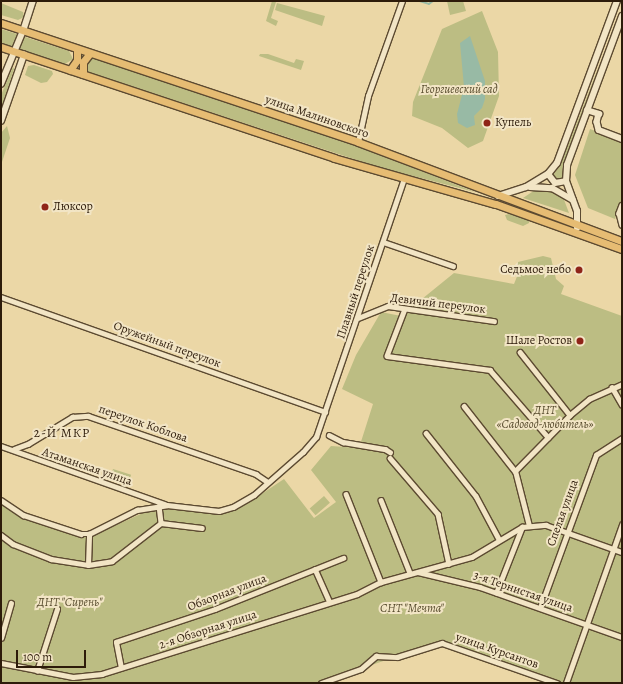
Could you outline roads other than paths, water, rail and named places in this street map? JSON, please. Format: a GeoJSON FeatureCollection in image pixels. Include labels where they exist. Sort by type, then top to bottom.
{"type":"FeatureCollection","features":[{"type":"Feature","properties":{"kind":"highway","name":"улица Малиновского"},"geometry":{"type":"LineString","coordinates":[[1,23],[358,142],[577,228],[622,249]]}},
{"type":"Feature","properties":{"kind":"highway","name":"улица Малиновского"},"geometry":{"type":"LineString","coordinates":[[1,47],[334,158],[622,241]]}},
{"type":"Feature","properties":{"kind":"highway"},"geometry":{"type":"LineString","coordinates":[[70,70],[77,60],[77,48]]}},
{"type":"Feature","properties":{"kind":"highway"},"geometry":{"type":"LineString","coordinates":[[83,74],[83,62],[90,53]]}},
{"type":"Feature","properties":{"kind":"main road"},"geometry":{"type":"LineString","coordinates":[[23,31],[33,1]]}},
{"type":"Feature","properties":{"kind":"main road"},"geometry":{"type":"LineString","coordinates":[[526,188],[548,174],[562,153],[616,1]]}},
{"type":"Feature","properties":{"kind":"main road"},"geometry":{"type":"LineString","coordinates":[[577,228],[573,201],[566,181],[567,164],[622,16]]}},
{"type":"Feature","properties":{"kind":"main road"},"geometry":{"type":"LineString","coordinates":[[603,38],[607,42],[613,41]]}},
{"type":"Feature","properties":{"kind":"main road"},"geometry":{"type":"LineString","coordinates":[[599,51],[604,50],[608,55]]}},
{"type":"Feature","properties":{"kind":"main road"},"geometry":{"type":"LineString","coordinates":[[548,174],[555,183],[566,181]]}},
{"type":"Feature","properties":{"kind":"main road"},"geometry":{"type":"LineString","coordinates":[[498,196],[526,188],[552,188],[573,201]]}},
{"type":"Feature","properties":{"kind":"street"},"geometry":{"type":"LineString","coordinates":[[358,142],[368,96],[402,1]]}},
{"type":"Feature","properties":{"kind":"street"},"geometry":{"type":"LineString","coordinates":[[1,84],[13,51],[23,31]]}},
{"type":"Feature","properties":{"kind":"street"},"geometry":{"type":"LineString","coordinates":[[1,121],[24,55]]}},
{"type":"Feature","properties":{"kind":"street"},"geometry":{"type":"LineString","coordinates":[[8,65],[14,65],[20,69]]}},
{"type":"Feature","properties":{"kind":"street"},"geometry":{"type":"LineString","coordinates":[[587,110],[600,114],[597,122],[599,130],[622,139]]}},
{"type":"Feature","properties":{"kind":"street","name":"Плавный переулок"},"geometry":{"type":"LineString","coordinates":[[167,505],[219,510],[233,507],[254,495],[303,452],[316,437],[358,318],[404,179]]}},
{"type":"Feature","properties":{"kind":"street"},"geometry":{"type":"LineString","coordinates":[[622,205],[619,213],[622,225]]}},
{"type":"Feature","properties":{"kind":"street"},"geometry":{"type":"LineString","coordinates":[[383,242],[453,266]]}},
{"type":"Feature","properties":{"kind":"street","name":"Оружейный переулок"},"geometry":{"type":"LineString","coordinates":[[1,296],[325,412]]}},
{"type":"Feature","properties":{"kind":"street","name":"Девичий переулок"},"geometry":{"type":"LineString","coordinates":[[358,318],[388,306],[494,321]]}},
{"type":"Feature","properties":{"kind":"street"},"geometry":{"type":"LineString","coordinates":[[405,309],[388,356],[490,370],[548,437]]}},
{"type":"Feature","properties":{"kind":"street"},"geometry":{"type":"LineString","coordinates":[[520,352],[570,415]]}},
{"type":"Feature","properties":{"kind":"street"},"geometry":{"type":"LineString","coordinates":[[515,471],[570,415],[589,399],[612,387],[622,384]]}},
{"type":"Feature","properties":{"kind":"street"},"geometry":{"type":"LineString","coordinates":[[612,387],[622,404]]}},
{"type":"Feature","properties":{"kind":"street"},"geometry":{"type":"LineString","coordinates":[[464,406],[515,471],[529,526]]}},
{"type":"Feature","properties":{"kind":"street","name":"переулок Коблова"},"geometry":{"type":"LineString","coordinates":[[14,449],[28,444],[72,417],[88,416],[256,474],[268,482]]}},
{"type":"Feature","properties":{"kind":"street"},"geometry":{"type":"LineString","coordinates":[[426,433],[476,496],[499,539]]}},
{"type":"Feature","properties":{"kind":"street"},"geometry":{"type":"LineString","coordinates":[[329,435],[343,442],[385,449],[390,452]]}},
{"type":"Feature","properties":{"kind":"street","name":"Спелая улица"},"geometry":{"type":"LineString","coordinates":[[540,608],[566,532],[596,455],[622,438]]}},
{"type":"Feature","properties":{"kind":"street","name":"Атаманская улица"},"geometry":{"type":"LineString","coordinates":[[1,446],[14,449],[25,456],[167,505]]}},
{"type":"Feature","properties":{"kind":"street"},"geometry":{"type":"LineString","coordinates":[[390,458],[438,514],[449,564]]}},
{"type":"Feature","properties":{"kind":"street"},"geometry":{"type":"LineString","coordinates":[[346,494],[382,582]]}},
{"type":"Feature","properties":{"kind":"street"},"geometry":{"type":"LineString","coordinates":[[1,500],[23,515],[81,534],[89,534],[137,510],[167,505]]}},
{"type":"Feature","properties":{"kind":"street"},"geometry":{"type":"LineString","coordinates":[[381,500],[410,573]]}},
{"type":"Feature","properties":{"kind":"street"},"geometry":{"type":"LineString","coordinates":[[159,506],[161,523]]}},
{"type":"Feature","properties":{"kind":"street"},"geometry":{"type":"LineString","coordinates":[[1,535],[13,544],[51,559],[88,564],[112,561],[161,523],[202,528]]}},
{"type":"Feature","properties":{"kind":"street"},"geometry":{"type":"LineString","coordinates":[[496,593],[522,526],[546,525],[622,552]]}},
{"type":"Feature","properties":{"kind":"street"},"geometry":{"type":"LineString","coordinates":[[566,683],[622,525]]}},
{"type":"Feature","properties":{"kind":"street","name":"2-я Обзорная улица"},"geometry":{"type":"LineString","coordinates":[[1,663],[73,677],[121,668],[356,594],[382,582],[416,571],[449,564],[472,557],[522,526]]}},
{"type":"Feature","properties":{"kind":"street"},"geometry":{"type":"LineString","coordinates":[[88,564],[89,534]]}},
{"type":"Feature","properties":{"kind":"street","name":"Обзорная улица"},"geometry":{"type":"LineString","coordinates":[[121,668],[116,642],[215,609],[343,558]]}},
{"type":"Feature","properties":{"kind":"street"},"geometry":{"type":"LineString","coordinates":[[315,569],[330,601]]}},
{"type":"Feature","properties":{"kind":"street","name":"3-я Тернистая улица"},"geometry":{"type":"LineString","coordinates":[[416,571],[496,593],[622,637]]}},
{"type":"Feature","properties":{"kind":"street"},"geometry":{"type":"LineString","coordinates":[[1,638],[11,603]]}},
{"type":"Feature","properties":{"kind":"street"},"geometry":{"type":"LineString","coordinates":[[37,671],[57,609]]}},
{"type":"Feature","properties":{"kind":"street","name":"улица Курсантов"},"geometry":{"type":"LineString","coordinates":[[321,683],[361,669],[376,656],[397,657],[442,642],[557,683]]}},
{"type":"Feature","properties":{"kind":"waterway"},"geometry":{"type":"LineString","coordinates":[[420,1],[429,4],[433,1]]}},
{"type":"Feature","properties":{"kind":"place","name":"Купель"},"geometry":{"type":"Point","coordinates":[487,123]}},
{"type":"Feature","properties":{"kind":"place","name":"Люксор"},"geometry":{"type":"Point","coordinates":[45,207]}},
{"type":"Feature","properties":{"kind":"place","name":"Седьмое небо"},"geometry":{"type":"Point","coordinates":[579,270]}},
{"type":"Feature","properties":{"kind":"place","name":"Шале Ростов"},"geometry":{"type":"Point","coordinates":[580,341]}},
{"type":"Feature","properties":{"kind":"district","name":"2-Й МКР"},"geometry":{"type":"Point","coordinates":[62,433]}},
{"type":"Feature","properties":{"kind":"park label","name":"Георгиевский сад"},"geometry":{"type":"Point","coordinates":[459,90]}},
{"type":"Feature","properties":{"kind":"park label","name":"ДНТ «Садовод-любитель»"},"geometry":{"type":"Point","coordinates":[545,418]}},
{"type":"Feature","properties":{"kind":"park label","name":"ДНТ \"Сирень\""},"geometry":{"type":"Point","coordinates":[70,603]}},
{"type":"Feature","properties":{"kind":"park label","name":"СНТ \"Мечта\""},"geometry":{"type":"Point","coordinates":[412,609]}}]}
